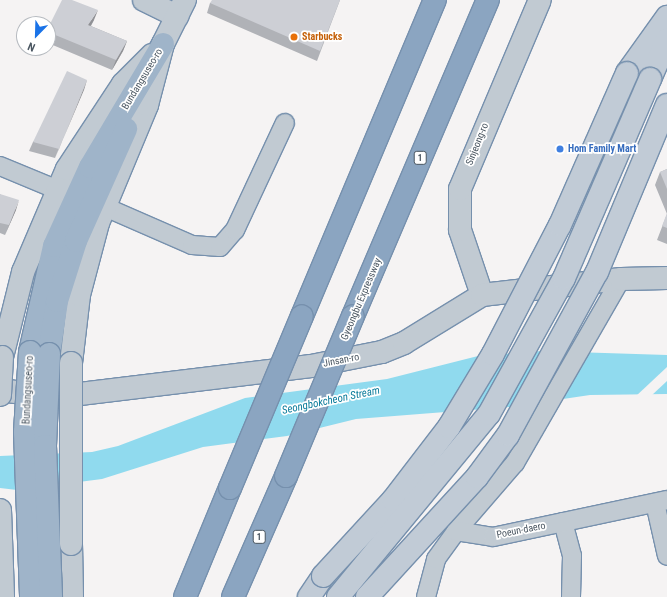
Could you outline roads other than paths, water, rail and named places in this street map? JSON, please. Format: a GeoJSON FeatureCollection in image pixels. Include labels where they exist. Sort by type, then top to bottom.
{"type":"FeatureCollection","features":[{"type":"Feature","properties":{"kind":"highway"},"geometry":{"type":"LineString","coordinates":[[185,597],[435,0]]}},
{"type":"Feature","properties":{"kind":"highway","name":"Gyeongbu Expressway"},"geometry":{"type":"LineString","coordinates":[[233,597],[286,476],[488,0]]}},
{"type":"Feature","properties":{"kind":"highway","name":"Bundangsuseo-ro"},"geometry":{"type":"LineString","coordinates":[[31,597],[25,432],[39,353],[76,241],[163,44]]}},
{"type":"Feature","properties":{"kind":"highway","name":"Bundangsuseo-ro"},"geometry":{"type":"LineString","coordinates":[[39,353],[51,597]]}},
{"type":"Feature","properties":{"kind":"main road"},"geometry":{"type":"LineString","coordinates":[[309,597],[323,576],[393,500],[453,421],[493,354],[560,225],[627,73],[667,17]]}},
{"type":"Feature","properties":{"kind":"main road"},"geometry":{"type":"LineString","coordinates":[[338,597],[489,414],[564,278],[667,40]]}},
{"type":"Feature","properties":{"kind":"main road"},"geometry":{"type":"LineString","coordinates":[[367,597],[478,477],[508,435],[597,272],[667,105]]}},
{"type":"Feature","properties":{"kind":"street"},"geometry":{"type":"LineString","coordinates":[[72,596],[71,363],[79,295],[105,207],[147,105],[163,44],[181,8],[144,0]]}},
{"type":"Feature","properties":{"kind":"street","name":"Sinjeong-ro"},"geometry":{"type":"LineString","coordinates":[[482,295],[460,230],[460,189],[540,0]]}},
{"type":"Feature","properties":{"kind":"street"},"geometry":{"type":"LineString","coordinates":[[0,395],[2,357],[23,272],[67,169],[122,84],[163,44]]}},
{"type":"Feature","properties":{"kind":"street"},"geometry":{"type":"LineString","coordinates":[[105,207],[192,245],[220,247],[235,230],[285,123]]}},
{"type":"Feature","properties":{"kind":"street"},"geometry":{"type":"LineString","coordinates":[[0,166],[58,190]]}},
{"type":"Feature","properties":{"kind":"street","name":"Jinsan-ro"},"geometry":{"type":"LineString","coordinates":[[0,390],[37,396],[96,394],[354,358],[404,343],[482,295],[621,279],[667,278]]}},
{"type":"Feature","properties":{"kind":"street"},"geometry":{"type":"LineString","coordinates":[[426,597],[436,558],[456,531],[515,463],[621,279]]}},
{"type":"Feature","properties":{"kind":"street","name":"Poeun-daero"},"geometry":{"type":"LineString","coordinates":[[456,531],[493,536],[661,501],[667,556]]}},
{"type":"Feature","properties":{"kind":"street"},"geometry":{"type":"LineString","coordinates":[[0,510],[3,597]]}},
{"type":"Feature","properties":{"kind":"street"},"geometry":{"type":"LineString","coordinates":[[563,522],[572,556],[571,597]]}},
{"type":"Feature","properties":{"kind":"water","name":"Seongbokcheon Stream"},"geometry":{"type":"Polygon","coordinates":[[[542,351],[667,355],[667,394],[590,395],[509,407],[356,419],[287,436],[203,447],[102,479],[17,490],[0,488],[0,456],[92,452],[118,446],[245,398],[387,379],[478,356],[542,351]]]}},
{"type":"Feature","properties":{"kind":"place","name":"Starbucks"},"geometry":{"type":"Point","coordinates":[294,37]}},
{"type":"Feature","properties":{"kind":"place","name":"Hom Family Mart"},"geometry":{"type":"Point","coordinates":[560,149]}}]}
